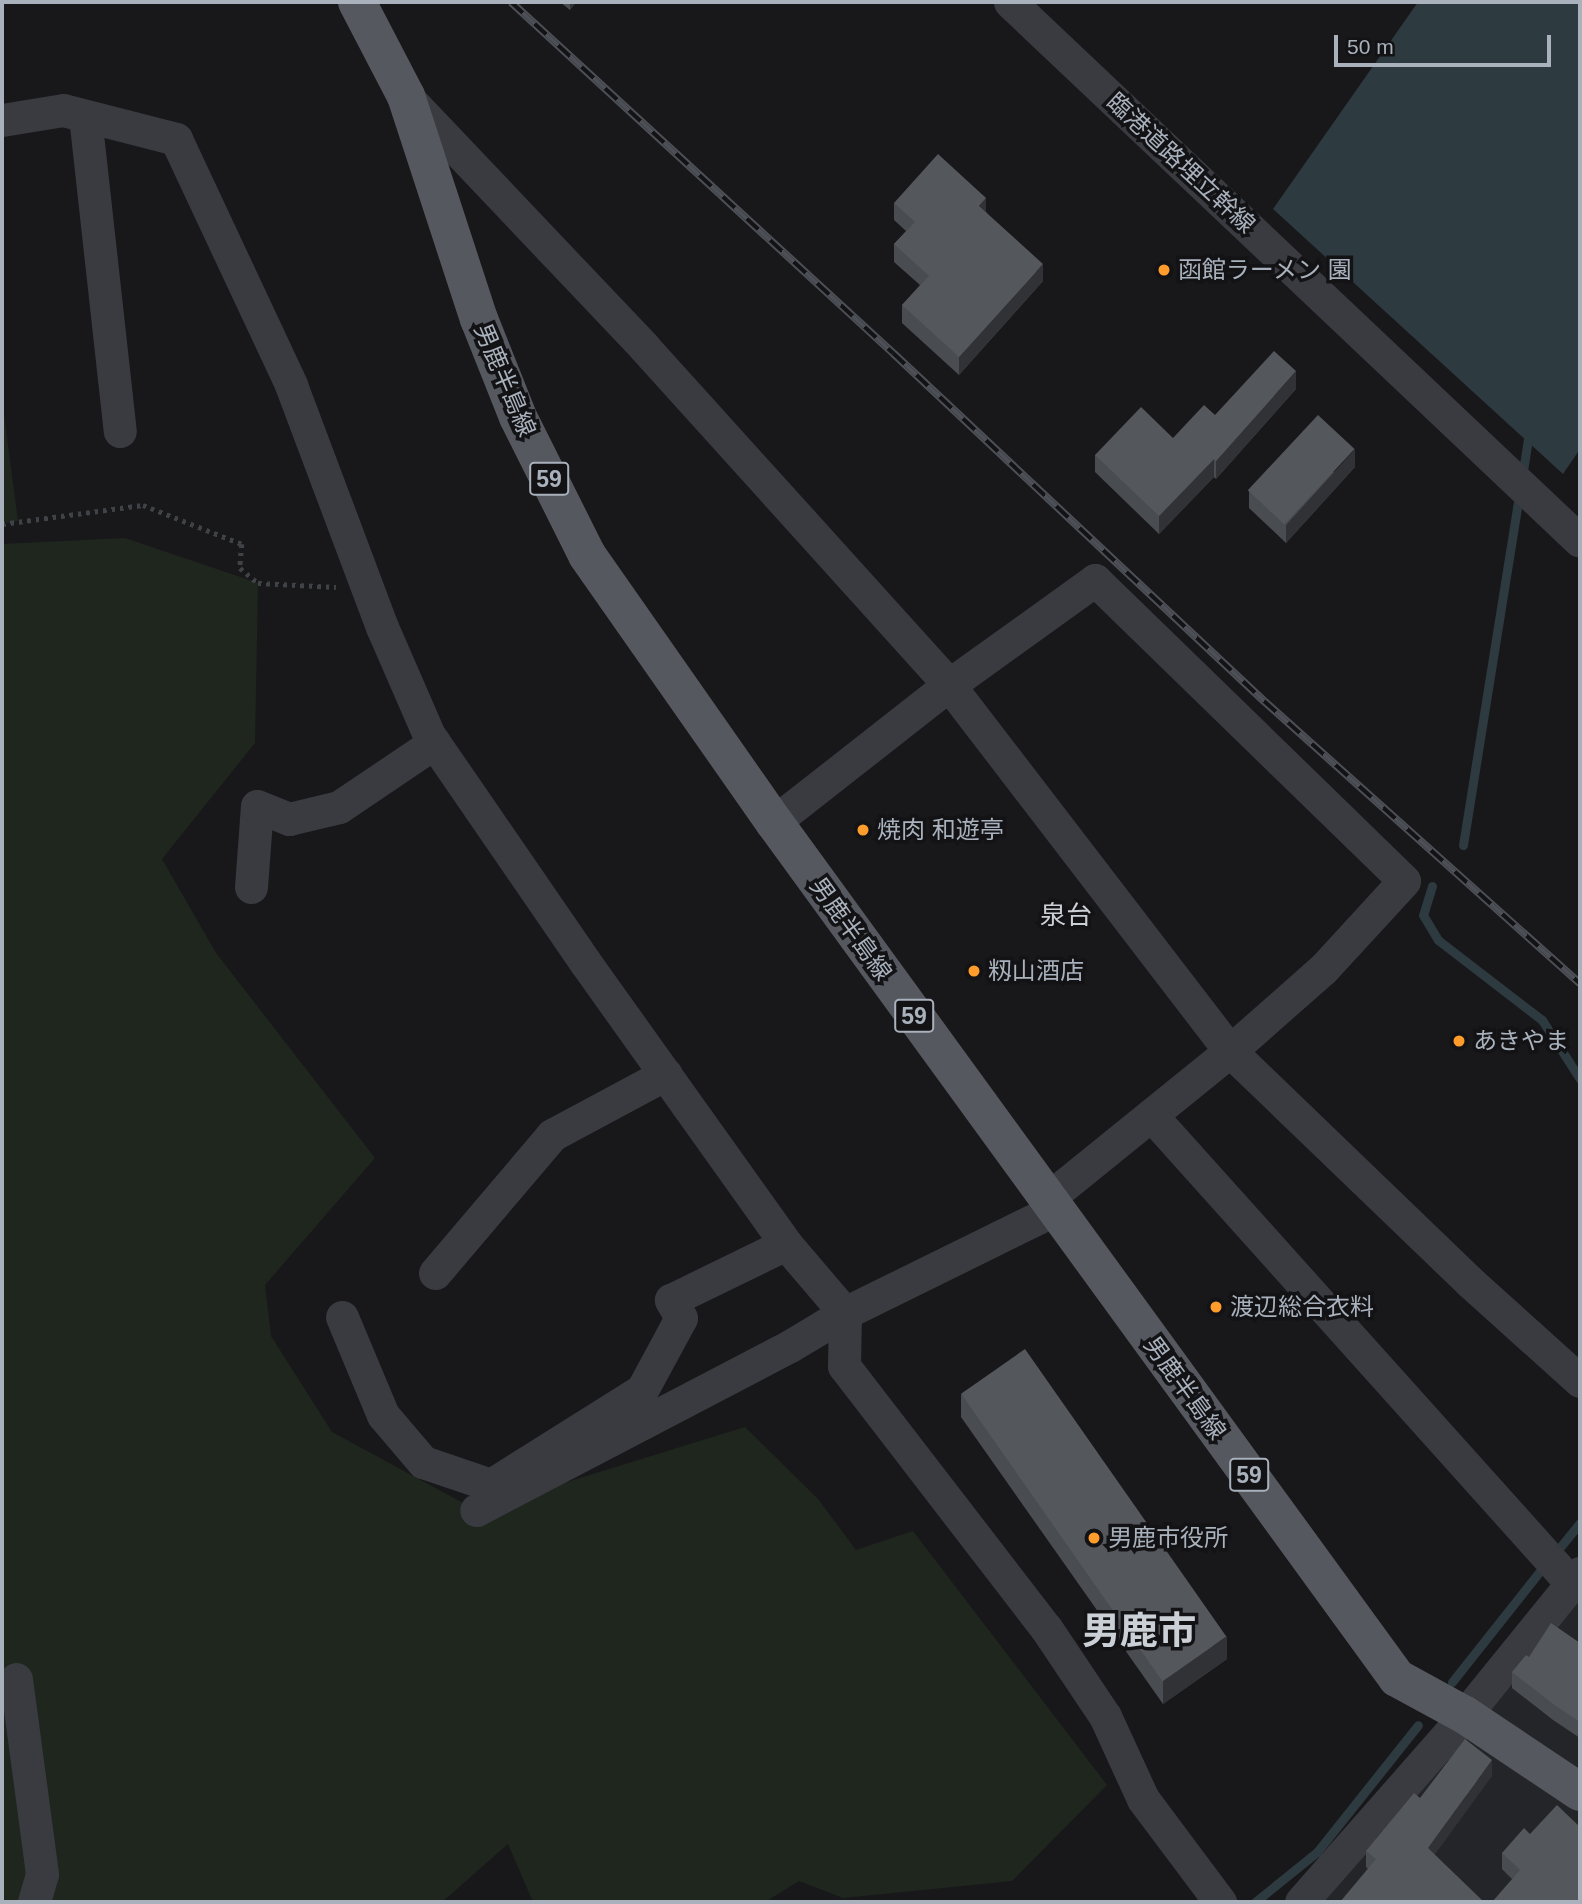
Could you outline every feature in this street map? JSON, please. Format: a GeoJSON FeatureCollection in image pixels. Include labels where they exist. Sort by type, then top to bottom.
{"type":"FeatureCollection","features":[{"type":"Feature","properties":{"kind":"main road","name":"男鹿半島線"},"geometry":{"type":"LineString","coordinates":[[357,2],[405,96],[489,344],[519,418],[587,555],[774,822],[1397,1678],[1465,1715],[1580,1792]]}},
{"type":"Feature","properties":{"kind":"street","name":"臨港道路埋立幹線"},"geometry":{"type":"LineString","coordinates":[[1010,2],[1580,541]]}},
{"type":"Feature","properties":{"kind":"street"},"geometry":{"type":"LineString","coordinates":[[405,96],[644,346],[949,685],[1230,1051],[1470,1282],[1580,1381]]}},
{"type":"Feature","properties":{"kind":"street"},"geometry":{"type":"LineString","coordinates":[[2,120],[62,110],[176,139],[291,385],[368,589],[434,743],[786,1244],[845,1313],[844,1366],[1046,1628],[1105,1716],[1143,1799],[1220,1902]]}},
{"type":"Feature","properties":{"kind":"street"},"geometry":{"type":"LineString","coordinates":[[85,116],[120,431]]}},
{"type":"Feature","properties":{"kind":"street"},"geometry":{"type":"LineString","coordinates":[[476,1510],[790,1346],[845,1313],[1051,1204],[1323,969],[1404,881],[1096,580],[949,685],[774,822]]}},
{"type":"Feature","properties":{"kind":"street"},"geometry":{"type":"LineString","coordinates":[[251,887],[257,806],[289,819],[339,807],[434,743]]}},
{"type":"Feature","properties":{"kind":"street"},"geometry":{"type":"LineString","coordinates":[[435,1273],[552,1135],[666,1074]]}},
{"type":"Feature","properties":{"kind":"street"},"geometry":{"type":"LineString","coordinates":[[1151,1115],[1576,1579],[1465,1715],[1301,1902]]}},
{"type":"Feature","properties":{"kind":"street"},"geometry":{"type":"LineString","coordinates":[[342,1317],[383,1415],[423,1462],[491,1485],[642,1390],[681,1318],[671,1300],[786,1244]]}},
{"type":"Feature","properties":{"kind":"street"},"geometry":{"type":"LineString","coordinates":[[16,1679],[42,1874],[38,1899]]}},
{"type":"Feature","properties":{"kind":"path"},"geometry":{"type":"LineString","coordinates":[[2,524],[143,505],[242,544],[240,568],[258,583],[368,589]]}},
{"type":"Feature","properties":{"kind":"shaded area"},"geometry":{"type":"Polygon","coordinates":[[[1418,2],[1580,2],[1580,449],[1563,474],[1273,209],[1418,2]]]}},
{"type":"Feature","properties":{"kind":"shaded area"},"geometry":{"type":"Polygon","coordinates":[[[2,399],[18,521],[2,524],[2,399]]]}},
{"type":"Feature","properties":{"kind":"shaded area"},"geometry":{"type":"Polygon","coordinates":[[[125,538],[258,583],[255,743],[162,859],[216,953],[375,1158],[265,1285],[271,1336],[332,1432],[476,1510],[745,1427],[818,1499],[856,1550],[913,1531],[1107,1785],[1012,1881],[843,1898],[799,1881],[765,1902],[533,1902],[508,1844],[442,1902],[2,1902],[2,544],[125,538]]]}},
{"type":"Feature","properties":{"kind":"shaded area"},"geometry":{"type":"Polygon","coordinates":[[[1580,1574],[1580,1902],[1312,1902],[1580,1574]]]}},
{"type":"Feature","properties":{"kind":"building"},"geometry":{"type":"Polygon","coordinates":[[[938,154],[986,198],[979,206],[1043,264],[959,357],[902,305],[929,276],[894,244],[915,222],[894,203],[938,154]]]}},
{"type":"Feature","properties":{"kind":"building"},"geometry":{"type":"Polygon","coordinates":[[[1274,351],[1296,371],[1216,461],[1214,459],[1159,516],[1095,455],[1141,407],[1173,438],[1204,405],[1215,415],[1274,351]]]}},
{"type":"Feature","properties":{"kind":"building"},"geometry":{"type":"Polygon","coordinates":[[[1318,415],[1355,449],[1284,524],[1248,490],[1318,415]]]}},
{"type":"Feature","properties":{"kind":"building","name":"男鹿市役所"},"geometry":{"type":"Polygon","coordinates":[[[1025,1349],[1226,1637],[1162,1681],[961,1394],[1025,1349]]]}},
{"type":"Feature","properties":{"kind":"building"},"geometry":{"type":"Polygon","coordinates":[[[1551,1623],[1580,1643],[1580,1722],[1512,1672],[1526,1655],[1529,1657],[1551,1623]]]}},
{"type":"Feature","properties":{"kind":"building"},"geometry":{"type":"Polygon","coordinates":[[[1465,1739],[1492,1760],[1428,1848],[1484,1902],[1340,1902],[1376,1859],[1366,1851],[1414,1793],[1420,1798],[1465,1739]]]}},
{"type":"Feature","properties":{"kind":"building"},"geometry":{"type":"Polygon","coordinates":[[[1557,1805],[1580,1827],[1580,1902],[1492,1902],[1520,1870],[1502,1853],[1524,1828],[1530,1834],[1557,1805]]]}},
{"type":"Feature","properties":{"kind":"waterway"},"geometry":{"type":"LineString","coordinates":[[1522,477],[1529,433]]}},
{"type":"Feature","properties":{"kind":"waterway"},"geometry":{"type":"LineString","coordinates":[[1463,845],[1519,494]]}},
{"type":"Feature","properties":{"kind":"waterway"},"geometry":{"type":"LineString","coordinates":[[1432,886],[1423,915],[1438,940],[1542,1020],[1580,1079]]}},
{"type":"Feature","properties":{"kind":"waterway"},"geometry":{"type":"LineString","coordinates":[[1557,1551],[1580,1523]]}},
{"type":"Feature","properties":{"kind":"waterway"},"geometry":{"type":"LineString","coordinates":[[1452,1682],[1540,1571]]}},
{"type":"Feature","properties":{"kind":"waterway"},"geometry":{"type":"LineString","coordinates":[[1255,1902],[1317,1852],[1418,1725]]}},
{"type":"Feature","properties":{"kind":"railway"},"geometry":{"type":"LineString","coordinates":[[511,2],[893,353],[1264,701],[1580,984]]}},
{"type":"Feature","properties":{"kind":"place","name":"函館ラーメン 園"},"geometry":{"type":"Point","coordinates":[1164,270]}},
{"type":"Feature","properties":{"kind":"place","name":"焼肉 和遊亭"},"geometry":{"type":"Point","coordinates":[863,830]}},
{"type":"Feature","properties":{"kind":"place","name":"籾山酒店"},"geometry":{"type":"Point","coordinates":[974,971]}},
{"type":"Feature","properties":{"kind":"place","name":"あきやま"},"geometry":{"type":"Point","coordinates":[1459,1041]}},
{"type":"Feature","properties":{"kind":"place","name":"渡辺総合衣料"},"geometry":{"type":"Point","coordinates":[1216,1307]}},
{"type":"Feature","properties":{"kind":"place","name":"男鹿市役所"},"geometry":{"type":"Point","coordinates":[1094,1538]}},
{"type":"Feature","properties":{"kind":"district","name":"泉台"},"geometry":{"type":"Point","coordinates":[1066,916]}},
{"type":"Feature","properties":{"kind":"district","name":"男鹿市"},"geometry":{"type":"Point","coordinates":[1139,1632]}}]}
